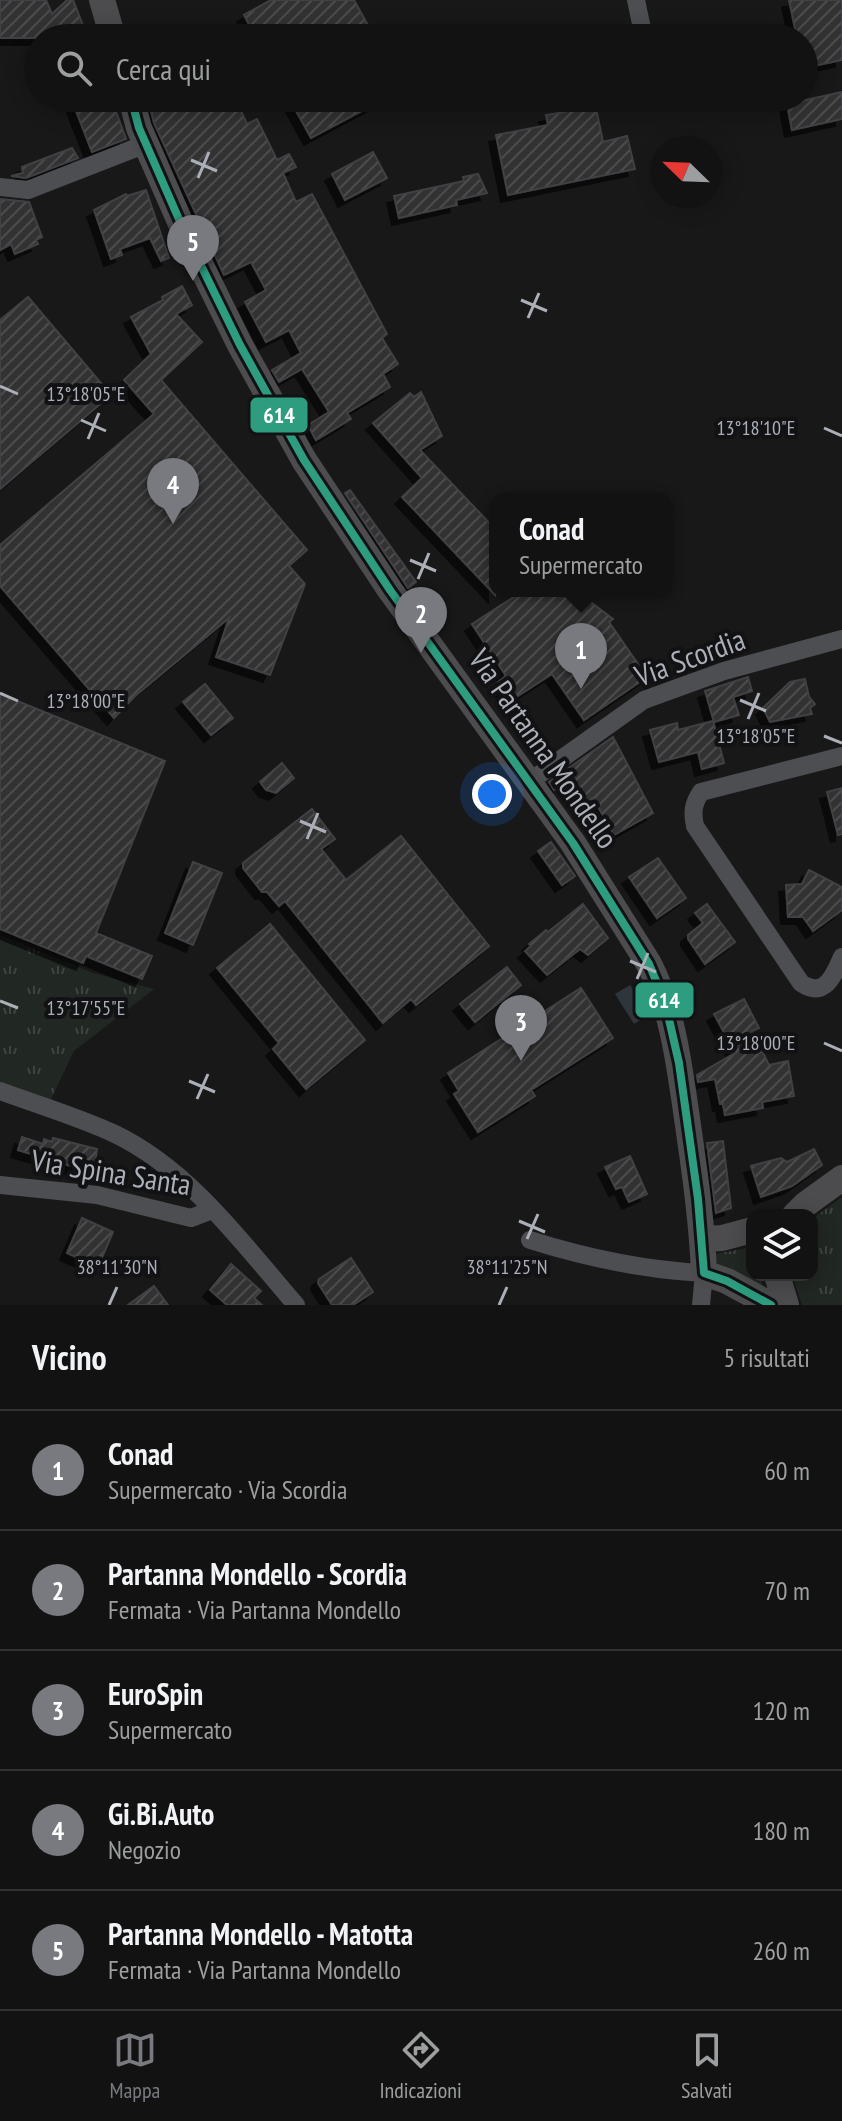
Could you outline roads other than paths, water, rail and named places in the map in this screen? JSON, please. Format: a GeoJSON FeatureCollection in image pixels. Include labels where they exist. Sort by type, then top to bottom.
{"type":"FeatureCollection","features":[{"type":"Feature","properties":{"kind":"main road"},"geometry":{"type":"LineString","coordinates":[[102,0],[109,24]]}},
{"type":"Feature","properties":{"kind":"main road","name":"Via Partanna Mondello"},"geometry":{"type":"LineString","coordinates":[[136,112],[146,144],[233,331],[304,460],[390,590],[573,843],[658,983],[681,1078],[704,1273]]}},
{"type":"Feature","properties":{"kind":"main road"},"geometry":{"type":"LineString","coordinates":[[798,1209],[842,1178]]}},
{"type":"Feature","properties":{"kind":"main road"},"geometry":{"type":"LineString","coordinates":[[702,1239],[746,1232]]}},
{"type":"Feature","properties":{"kind":"main road"},"geometry":{"type":"LineString","coordinates":[[704,1273],[746,1290],[771,1305]]}},
{"type":"Feature","properties":{"kind":"main road"},"geometry":{"type":"LineString","coordinates":[[779,1281],[786,1305]]}},
{"type":"Feature","properties":{"kind":"street"},"geometry":{"type":"LineString","coordinates":[[636,0],[641,24]]}},
{"type":"Feature","properties":{"kind":"street"},"geometry":{"type":"LineString","coordinates":[[0,187],[28,190],[146,144]]}},
{"type":"Feature","properties":{"kind":"street","name":"Via Scordia"},"geometry":{"type":"LineString","coordinates":[[529,782],[644,700],[724,671],[842,639]]}},
{"type":"Feature","properties":{"kind":"street"},"geometry":{"type":"LineString","coordinates":[[842,756],[701,792],[694,802],[692,813],[695,826],[801,983],[813,988],[825,986],[834,977],[842,957]]}},
{"type":"Feature","properties":{"kind":"street","name":"Via Spina Santa"},"geometry":{"type":"LineString","coordinates":[[0,1091],[116,1135],[164,1166],[212,1210],[296,1305]]}},
{"type":"Feature","properties":{"kind":"street","name":"Via Spina Santa"},"geometry":{"type":"LineString","coordinates":[[0,1185],[97,1195],[191,1218],[212,1210]]}},
{"type":"Feature","properties":{"kind":"street"},"geometry":{"type":"LineString","coordinates":[[530,1240],[624,1264],[704,1273]]}},
{"type":"Feature","properties":{"kind":"street","name":"Via Partanna Mondello"},"geometry":{"type":"LineString","coordinates":[[701,1305],[704,1273]]}},
{"type":"Feature","properties":{"kind":"place","name":"Partanna Mondello - Matotta"},"geometry":{"type":"Point","coordinates":[193,281]}},
{"type":"Feature","properties":{"kind":"place","name":"Gi.Bi.Auto"},"geometry":{"type":"Point","coordinates":[173,524]}},
{"type":"Feature","properties":{"kind":"place","name":"Partanna Mondello - Scordia"},"geometry":{"type":"Point","coordinates":[421,653]}},
{"type":"Feature","properties":{"kind":"place","name":"Conad"},"geometry":{"type":"Point","coordinates":[581,689]}},
{"type":"Feature","properties":{"kind":"place","name":"EuroSpin"},"geometry":{"type":"Point","coordinates":[521,1061]}}]}
